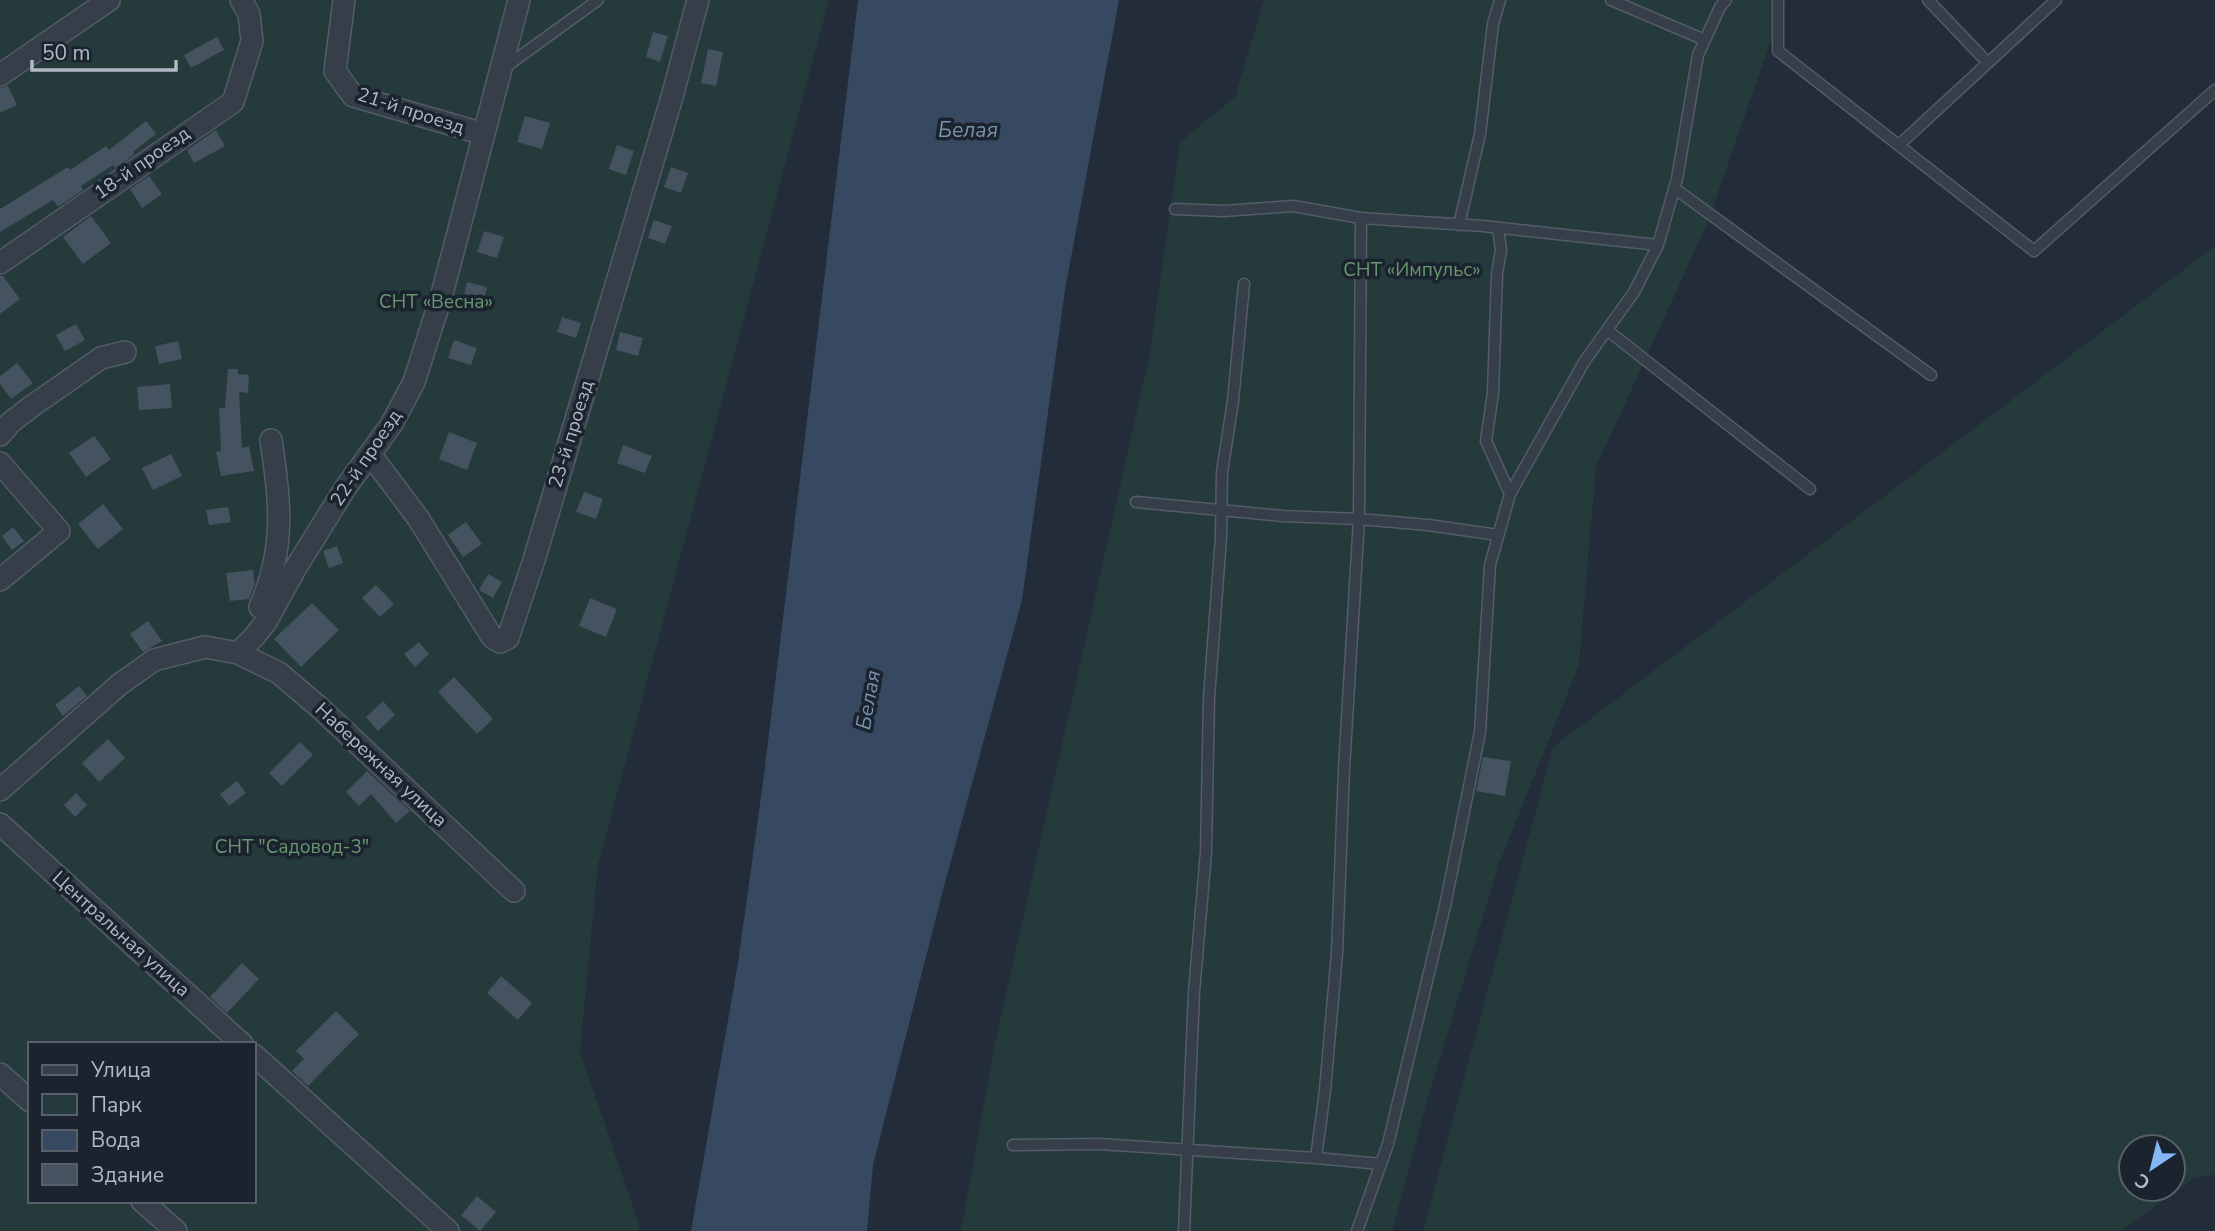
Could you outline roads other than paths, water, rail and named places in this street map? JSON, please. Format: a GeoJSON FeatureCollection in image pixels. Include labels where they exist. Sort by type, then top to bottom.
{"type":"FeatureCollection","features":[{"type":"Feature","properties":{"kind":"street"},"geometry":{"type":"LineString","coordinates":[[0,75],[109,0]]}},
{"type":"Feature","properties":{"kind":"street","name":"18-й проезд"},"geometry":{"type":"LineString","coordinates":[[0,263],[233,102],[252,41],[249,14],[240,0]]}},
{"type":"Feature","properties":{"kind":"street","name":"21-й проезд"},"geometry":{"type":"LineString","coordinates":[[344,0],[335,71],[353,96],[484,134]]}},
{"type":"Feature","properties":{"kind":"street","name":"22-й проезд"},"geometry":{"type":"LineString","coordinates":[[237,653],[266,622],[295,569],[346,487],[391,425],[414,382],[442,295],[519,0]]}},
{"type":"Feature","properties":{"kind":"street","name":"23-й проезд"},"geometry":{"type":"LineString","coordinates":[[370,454],[418,518],[492,637],[500,642],[508,638],[672,97],[698,0]]}},
{"type":"Feature","properties":{"kind":"street"},"geometry":{"type":"LineString","coordinates":[[0,435],[21,414],[101,358],[125,352]]}},
{"type":"Feature","properties":{"kind":"street"},"geometry":{"type":"LineString","coordinates":[[237,653],[271,583],[280,523],[271,440]]}},
{"type":"Feature","properties":{"kind":"street"},"geometry":{"type":"LineString","coordinates":[[0,463],[59,531],[0,580]]}},
{"type":"Feature","properties":{"kind":"street","name":"Набережная улица"},"geometry":{"type":"LineString","coordinates":[[0,790],[120,684],[154,660],[205,647],[237,653],[279,673],[320,708],[514,891]]}},
{"type":"Feature","properties":{"kind":"street","name":"Центральная улица"},"geometry":{"type":"LineString","coordinates":[[0,824],[240,1042]]}},
{"type":"Feature","properties":{"kind":"street"},"geometry":{"type":"LineString","coordinates":[[256,1057],[448,1231]]}},
{"type":"Feature","properties":{"kind":"street"},"geometry":{"type":"LineString","coordinates":[[0,1074],[28,1099]]}},
{"type":"Feature","properties":{"kind":"street"},"geometry":{"type":"LineString","coordinates":[[144,1203],[176,1231]]}},
{"type":"Feature","properties":{"kind":"lane"},"geometry":{"type":"LineString","coordinates":[[501,70],[598,0]]}},
{"type":"Feature","properties":{"kind":"lane"},"geometry":{"type":"LineString","coordinates":[[1459,225],[1480,134],[1493,24],[1500,0]]}},
{"type":"Feature","properties":{"kind":"lane"},"geometry":{"type":"LineString","coordinates":[[1611,0],[1705,40]]}},
{"type":"Feature","properties":{"kind":"lane"},"geometry":{"type":"LineString","coordinates":[[1357,1231],[1388,1144],[1442,919],[1480,732],[1490,565],[1510,494],[1584,362],[1634,292],[1658,245],[1674,188],[1698,55],[1720,7],[1726,0]]}},
{"type":"Feature","properties":{"kind":"lane"},"geometry":{"type":"LineString","coordinates":[[1778,0],[1778,51],[2034,251],[2215,90]]}},
{"type":"Feature","properties":{"kind":"lane"},"geometry":{"type":"LineString","coordinates":[[1928,0],[1988,63]]}},
{"type":"Feature","properties":{"kind":"lane"},"geometry":{"type":"LineString","coordinates":[[1899,145],[2056,0]]}},
{"type":"Feature","properties":{"kind":"lane"},"geometry":{"type":"LineString","coordinates":[[1674,188],[1931,375]]}},
{"type":"Feature","properties":{"kind":"lane"},"geometry":{"type":"LineString","coordinates":[[1175,209],[1224,211],[1293,206],[1361,218],[1498,228],[1658,245]]}},
{"type":"Feature","properties":{"kind":"lane"},"geometry":{"type":"LineString","coordinates":[[1316,1158],[1337,953],[1344,769],[1359,519],[1361,218]]}},
{"type":"Feature","properties":{"kind":"lane"},"geometry":{"type":"LineString","coordinates":[[1498,228],[1501,250],[1497,274],[1493,393],[1486,441],[1510,494]]}},
{"type":"Feature","properties":{"kind":"lane"},"geometry":{"type":"LineString","coordinates":[[1184,1231],[1194,992],[1206,852],[1209,698],[1222,509],[1222,472],[1233,401],[1244,284]]}},
{"type":"Feature","properties":{"kind":"lane"},"geometry":{"type":"LineString","coordinates":[[1607,330],[1810,489]]}},
{"type":"Feature","properties":{"kind":"lane"},"geometry":{"type":"LineString","coordinates":[[1136,502],[1283,516],[1428,525],[1498,535]]}},
{"type":"Feature","properties":{"kind":"lane"},"geometry":{"type":"LineString","coordinates":[[1013,1144],[1099,1144],[1381,1164]]}},
{"type":"Feature","properties":{"kind":"water","name":"Белая"},"geometry":{"type":"Polygon","coordinates":[[[858,0],[1119,0],[1065,290],[1022,600],[942,894],[873,1165],[867,1231],[691,1231],[738,963],[764,775],[858,0]]]}},
{"type":"Feature","properties":{"kind":"park label","name":"СНТ «Импульс»"},"geometry":{"type":"Point","coordinates":[1412,270]}},
{"type":"Feature","properties":{"kind":"park label","name":"СНТ «Весна»"},"geometry":{"type":"Point","coordinates":[436,302]}},
{"type":"Feature","properties":{"kind":"park label","name":"СНТ \"Садовод-3\""},"geometry":{"type":"Point","coordinates":[292,847]}}]}
